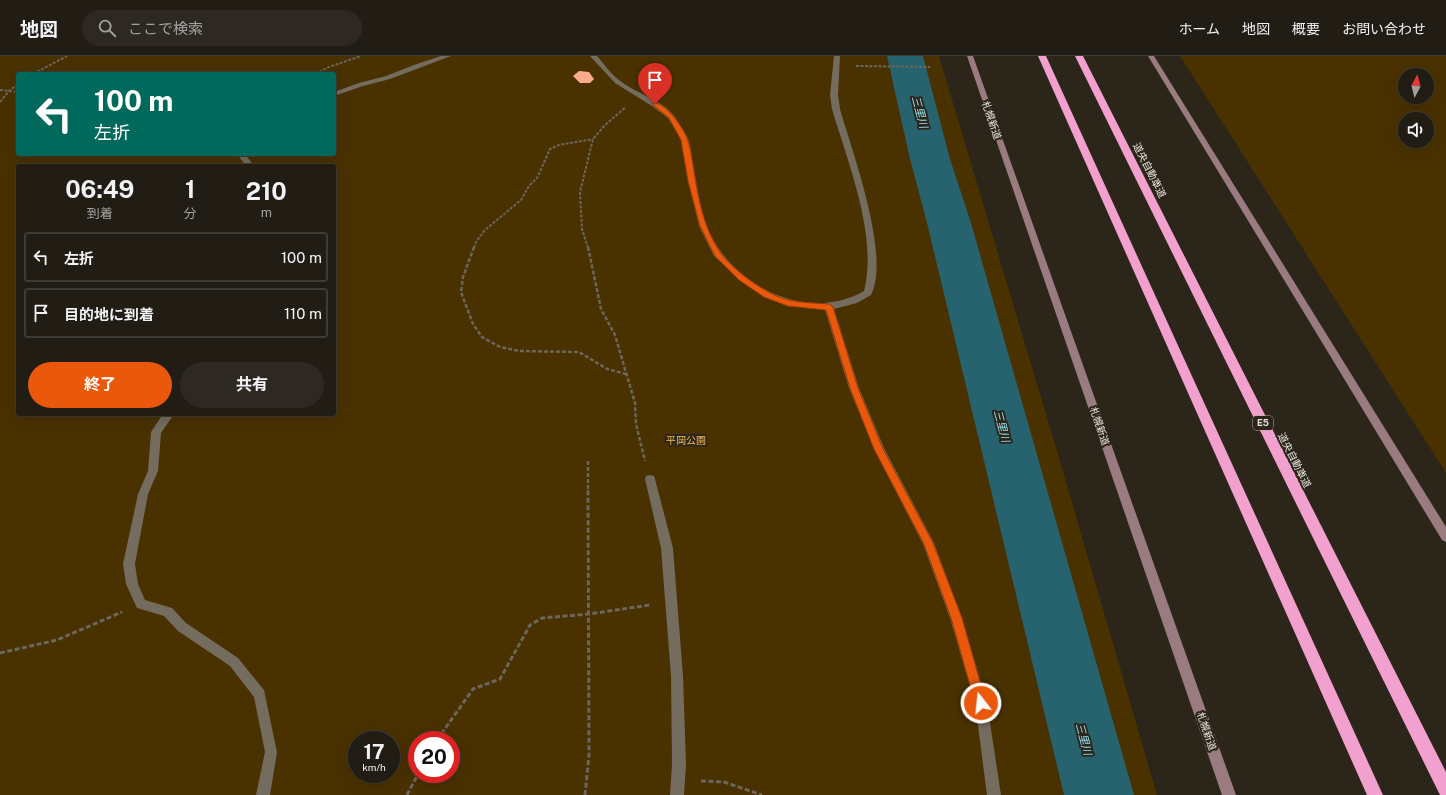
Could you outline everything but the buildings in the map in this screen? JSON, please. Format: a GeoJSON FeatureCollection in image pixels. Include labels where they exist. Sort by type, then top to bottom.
{"type":"FeatureCollection","features":[{"type":"Feature","properties":{"kind":"highway"},"geometry":{"type":"LineString","coordinates":[[1042,56],[1375,795]]}},
{"type":"Feature","properties":{"kind":"highway","name":"道央自動車道"},"geometry":{"type":"LineString","coordinates":[[1079,56],[1446,789]]}},
{"type":"Feature","properties":{"kind":"street","name":"札幌新道"},"geometry":{"type":"LineString","coordinates":[[970,56],[1229,795]]}},
{"type":"Feature","properties":{"kind":"street"},"geometry":{"type":"LineString","coordinates":[[1151,56],[1446,536]]}},
{"type":"Feature","properties":{"kind":"lane"},"geometry":{"type":"LineString","coordinates":[[336,93],[361,84],[388,78],[416,66],[448,56]]}},
{"type":"Feature","properties":{"kind":"lane"},"geometry":{"type":"LineString","coordinates":[[592,56],[616,82],[639,94],[671,117],[685,140],[692,181],[703,226],[717,254],[742,278],[767,295],[788,303],[829,307],[854,301],[868,293],[871,281],[872,257],[866,214],[859,186],[839,124],[836,109],[834,95],[837,56]]}},
{"type":"Feature","properties":{"kind":"lane"},"geometry":{"type":"LineString","coordinates":[[829,307],[854,388],[878,449],[928,543],[956,618],[981,703],[994,795]]}},
{"type":"Feature","properties":{"kind":"lane"},"geometry":{"type":"LineString","coordinates":[[168,416],[156,432],[153,471],[143,494],[129,564],[132,584],[141,604],[168,612],[182,627],[234,662],[260,694],[271,752],[263,795]]}},
{"type":"Feature","properties":{"kind":"lane"},"geometry":{"type":"LineString","coordinates":[[650,479],[667,548],[677,676],[677,795]]}},
{"type":"Feature","properties":{"kind":"path"},"geometry":{"type":"LineString","coordinates":[[37,72],[67,56]]}},
{"type":"Feature","properties":{"kind":"path"},"geometry":{"type":"LineString","coordinates":[[320,72],[361,56]]}},
{"type":"Feature","properties":{"kind":"path"},"geometry":{"type":"LineString","coordinates":[[856,66],[930,66]]}},
{"type":"Feature","properties":{"kind":"path"},"geometry":{"type":"LineString","coordinates":[[0,102],[9,91],[16,86]]}},
{"type":"Feature","properties":{"kind":"path"},"geometry":{"type":"LineString","coordinates":[[0,90],[16,92]]}},
{"type":"Feature","properties":{"kind":"path"},"geometry":{"type":"LineString","coordinates":[[639,94],[605,125],[594,139],[585,166],[580,192],[582,229],[587,243],[601,309],[615,335],[635,403],[636,424],[650,479]]}},
{"type":"Feature","properties":{"kind":"path"},"geometry":{"type":"LineString","coordinates":[[594,139],[559,145],[550,149],[537,178],[529,186],[521,200],[490,225],[476,242],[463,277],[461,292],[473,324],[482,338],[500,347],[519,352],[579,352],[607,369],[626,374]]}},
{"type":"Feature","properties":{"kind":"path"},"geometry":{"type":"LineString","coordinates":[[585,795],[589,755],[588,461]]}},
{"type":"Feature","properties":{"kind":"path"},"geometry":{"type":"LineString","coordinates":[[443,731],[473,689],[500,679],[530,625],[542,618],[589,614],[671,603]]}},
{"type":"Feature","properties":{"kind":"path"},"geometry":{"type":"LineString","coordinates":[[0,653],[58,640],[99,624],[141,604]]}},
{"type":"Feature","properties":{"kind":"path"},"geometry":{"type":"LineString","coordinates":[[678,781],[724,782],[762,795]]}},
{"type":"Feature","properties":{"kind":"path"},"geometry":{"type":"LineString","coordinates":[[407,795],[413,783]]}},
{"type":"Feature","properties":{"kind":"green space","name":"平岡公園"},"geometry":{"type":"Polygon","coordinates":[[[0,56],[939,56],[1060,461],[1157,795],[0,795],[0,56]]]}},
{"type":"Feature","properties":{"kind":"green space"},"geometry":{"type":"Polygon","coordinates":[[[1180,56],[1446,56],[1446,473],[1180,56]]]}},
{"type":"Feature","properties":{"kind":"waterway","name":"三里川"},"geometry":{"type":"LineString","coordinates":[[905,56],[930,159],[949,223],[1099,795]]}},
{"type":"Feature","properties":{"kind":"route"},"geometry":{"type":"LineString","coordinates":[[655,104],[671,117],[685,140],[692,181],[703,226],[717,254],[742,278],[767,295],[788,303],[829,307],[854,388],[878,449],[928,543],[956,618],[981,703]]}}]}
